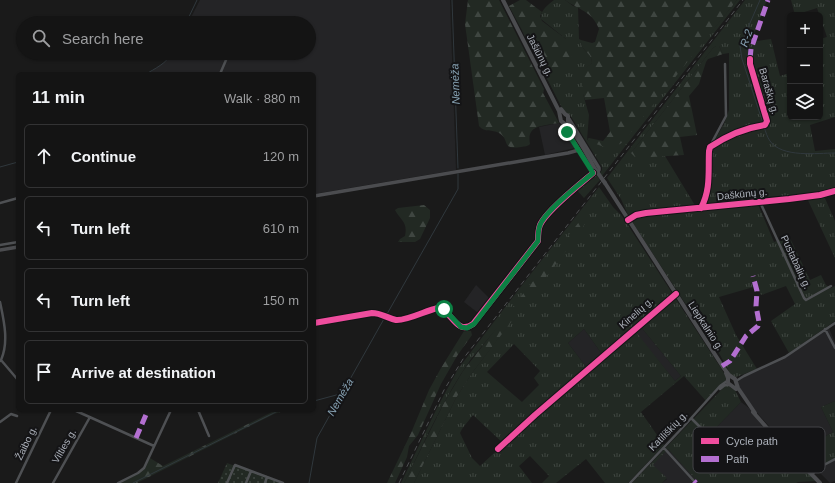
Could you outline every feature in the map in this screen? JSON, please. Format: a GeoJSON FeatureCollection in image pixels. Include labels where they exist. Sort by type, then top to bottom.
{"type":"FeatureCollection","features":[{"type":"Feature","properties":{"kind":"highway","name":"Jašiūnų g."},"geometry":{"type":"LineString","coordinates":[[504,0],[565,119],[594,171],[605,183],[628,220]]}},
{"type":"Feature","properties":{"kind":"highway","name":"Liepkalnio g."},"geometry":{"type":"LineString","coordinates":[[628,220],[732,381],[754,413],[766,427]]}},
{"type":"Feature","properties":{"kind":"highway","name":"Liepkalnio g."},"geometry":{"type":"LineString","coordinates":[[812,474],[820,483]]}},
{"type":"Feature","properties":{"kind":"main road"},"geometry":{"type":"LineString","coordinates":[[565,119],[599,168],[598,172],[594,171],[579,150],[565,119]]}},
{"type":"Feature","properties":{"kind":"main road"},"geometry":{"type":"LineString","coordinates":[[316,196],[579,150]]}},
{"type":"Feature","properties":{"kind":"main road"},"geometry":{"type":"LineString","coordinates":[[0,250],[16,247]]}},
{"type":"Feature","properties":{"kind":"street"},"geometry":{"type":"LineString","coordinates":[[221,72],[226,60]]}},
{"type":"Feature","properties":{"kind":"street","name":"Baraškų g."},"geometry":{"type":"LineString","coordinates":[[710,147],[723,138],[742,130],[765,125],[767,123],[767,117],[755,82],[750,60]]}},
{"type":"Feature","properties":{"kind":"street"},"geometry":{"type":"LineString","coordinates":[[701,208],[706,198],[708,187],[710,147],[726,116],[726,64]]}},
{"type":"Feature","properties":{"kind":"street"},"geometry":{"type":"LineString","coordinates":[[316,323],[372,313],[380,313],[400,320],[438,308],[444,309],[458,326],[464,328],[471,326],[538,241],[541,222],[555,206],[594,171]]}},
{"type":"Feature","properties":{"kind":"street","name":"Daškūnų g."},"geometry":{"type":"LineString","coordinates":[[628,220],[636,215],[649,212],[760,202],[820,195],[835,191]]}},
{"type":"Feature","properties":{"kind":"street"},"geometry":{"type":"LineString","coordinates":[[0,203],[16,199]]}},
{"type":"Feature","properties":{"kind":"street","name":"Pustabalių g."},"geometry":{"type":"LineString","coordinates":[[760,202],[804,298],[806,300],[831,286]]}},
{"type":"Feature","properties":{"kind":"street"},"geometry":{"type":"LineString","coordinates":[[0,245],[16,242]]}},
{"type":"Feature","properties":{"kind":"street","name":"Kinelių g."},"geometry":{"type":"LineString","coordinates":[[498,449],[611,349],[676,294]]}},
{"type":"Feature","properties":{"kind":"street"},"geometry":{"type":"LineString","coordinates":[[0,302],[5,328],[5,343],[1,361],[16,378]]}},
{"type":"Feature","properties":{"kind":"street","name":"Katiliškių g."},"geometry":{"type":"LineString","coordinates":[[630,483],[718,390],[732,381],[785,357],[835,323]]}},
{"type":"Feature","properties":{"kind":"street"},"geometry":{"type":"LineString","coordinates":[[825,329],[835,348]]}},
{"type":"Feature","properties":{"kind":"street","name":"Žaibo g."},"geometry":{"type":"LineString","coordinates":[[16,483],[50,412]]}},
{"type":"Feature","properties":{"kind":"street"},"geometry":{"type":"LineString","coordinates":[[78,412],[154,446]]}},
{"type":"Feature","properties":{"kind":"street"},"geometry":{"type":"LineString","coordinates":[[118,483],[141,471],[170,412]]}},
{"type":"Feature","properties":{"kind":"street"},"geometry":{"type":"LineString","coordinates":[[199,412],[208,436]]}},
{"type":"Feature","properties":{"kind":"street"},"geometry":{"type":"LineString","coordinates":[[0,422],[11,414],[17,416]]}},
{"type":"Feature","properties":{"kind":"street","name":"Vilties g."},"geometry":{"type":"LineString","coordinates":[[53,483],[90,418]]}},
{"type":"Feature","properties":{"kind":"street"},"geometry":{"type":"LineString","coordinates":[[692,419],[700,427]]}},
{"type":"Feature","properties":{"kind":"street"},"geometry":{"type":"LineString","coordinates":[[664,448],[694,482]]}},
{"type":"Feature","properties":{"kind":"street"},"geometry":{"type":"LineString","coordinates":[[825,464],[835,459]]}},
{"type":"Feature","properties":{"kind":"street"},"geometry":{"type":"LineString","coordinates":[[227,483],[235,465],[283,483]]}},
{"type":"Feature","properties":{"kind":"street"},"geometry":{"type":"LineString","coordinates":[[246,483],[251,471]]}},
{"type":"Feature","properties":{"kind":"street"},"geometry":{"type":"LineString","coordinates":[[265,483],[267,477]]}},
{"type":"Feature","properties":{"kind":"shaded area"},"geometry":{"type":"Polygon","coordinates":[[[200,0],[450,0],[456,170],[316,194],[316,72],[150,72],[167,60],[316,60],[316,16],[192,16],[200,0]]]}},
{"type":"Feature","properties":{"kind":"shaded area"},"geometry":{"type":"Polygon","coordinates":[[[559,123],[575,148],[545,155],[539,127],[559,123]]]}},
{"type":"Feature","properties":{"kind":"shaded area"},"geometry":{"type":"Polygon","coordinates":[[[476,285],[492,301],[482,316],[464,302],[476,285]]]}},
{"type":"Feature","properties":{"kind":"shaded area"},"geometry":{"type":"Polygon","coordinates":[[[641,327],[681,376],[675,381],[635,332],[641,327]]]}},
{"type":"Feature","properties":{"kind":"shaded area"},"geometry":{"type":"Polygon","coordinates":[[[829,328],[835,343],[835,401],[821,407],[833,432],[825,436],[825,427],[770,427],[752,407],[738,386],[737,382],[744,377],[784,359],[829,328]]]}},
{"type":"Feature","properties":{"kind":"shaded area"},"geometry":{"type":"Polygon","coordinates":[[[584,329],[602,354],[587,368],[568,343],[584,329]]]}},
{"type":"Feature","properties":{"kind":"shaded area"},"geometry":{"type":"Polygon","coordinates":[[[741,402],[749,408],[763,427],[717,427],[741,402]]]}},
{"type":"Feature","properties":{"kind":"shaded area"},"geometry":{"type":"Polygon","coordinates":[[[668,449],[699,482],[698,483],[662,483],[667,479],[652,465],[668,449]]]}},
{"type":"Feature","properties":{"kind":"shaded area"},"geometry":{"type":"Polygon","coordinates":[[[835,458],[835,481],[830,483],[820,473],[825,473],[826,463],[835,458]]]}},
{"type":"Feature","properties":{"kind":"green space"},"geometry":{"type":"Polygon","coordinates":[[[468,0],[499,0],[544,89],[543,93],[559,123],[533,129],[529,137],[530,144],[527,146],[515,148],[510,147],[503,136],[499,133],[486,130],[479,126],[465,24],[468,0]]]}},
{"type":"Feature","properties":{"kind":"green space"},"geometry":{"type":"Polygon","coordinates":[[[520,0],[526,0],[542,12],[540,16],[542,21],[566,39],[570,44],[574,54],[556,77],[550,77],[536,52],[532,49],[509,6],[520,0]]]}},
{"type":"Feature","properties":{"kind":"green space"},"geometry":{"type":"Polygon","coordinates":[[[554,0],[565,0],[573,6],[578,7],[579,39],[592,60],[592,63],[583,71],[583,94],[589,115],[587,140],[619,145],[737,0],[740,0],[602,176],[600,173],[602,167],[570,115],[563,110],[532,49],[535,52],[566,39],[541,19],[543,10],[554,0]]]}},
{"type":"Feature","properties":{"kind":"green space"},"geometry":{"type":"Polygon","coordinates":[[[565,0],[737,0],[624,141],[615,147],[609,148],[603,147],[587,139],[589,138],[603,141],[610,132],[604,98],[585,100],[583,94],[583,70],[592,63],[592,60],[583,48],[581,40],[592,43],[595,42],[599,29],[593,18],[565,0]]]}},
{"type":"Feature","properties":{"kind":"green space"},"geometry":{"type":"Polygon","coordinates":[[[745,0],[767,0],[751,42],[771,39],[780,76],[787,74],[787,120],[823,120],[823,38],[827,37],[823,25],[823,12],[818,12],[817,8],[804,12],[794,12],[791,0],[835,0],[835,117],[810,125],[815,151],[835,149],[835,191],[824,196],[835,221],[835,258],[806,196],[757,202],[774,242],[789,236],[810,280],[821,275],[826,285],[831,288],[835,286],[835,321],[789,353],[771,321],[795,304],[786,286],[761,295],[757,286],[719,297],[736,335],[757,369],[736,377],[731,375],[714,344],[707,337],[633,223],[634,218],[632,215],[628,215],[621,199],[607,178],[745,0]],[[719,46],[713,48],[631,153],[665,156],[696,207],[704,204],[708,197],[710,148],[724,124],[729,110],[729,53],[723,54],[719,46]]]}},
{"type":"Feature","properties":{"kind":"green space"},"geometry":{"type":"Polygon","coordinates":[[[716,46],[719,46],[723,54],[708,59],[699,84],[689,96],[697,135],[680,137],[684,155],[636,158],[631,153],[716,46]]]}},
{"type":"Feature","properties":{"kind":"green space"},"geometry":{"type":"Polygon","coordinates":[[[592,175],[596,175],[600,180],[584,198],[576,189],[592,175]]]}},
{"type":"Feature","properties":{"kind":"green space"},"geometry":{"type":"Polygon","coordinates":[[[599,187],[613,207],[622,216],[727,379],[706,401],[684,376],[641,412],[664,445],[628,483],[605,483],[586,459],[556,483],[542,483],[549,476],[530,456],[519,466],[532,483],[414,483],[456,398],[472,373],[584,225],[471,359],[443,404],[404,483],[401,483],[437,408],[458,369],[599,187]],[[641,327],[636,332],[675,381],[681,376],[641,327]],[[584,329],[568,343],[587,368],[602,354],[584,329]],[[514,344],[487,372],[522,402],[539,385],[534,378],[540,371],[514,344]],[[473,415],[460,433],[472,458],[480,466],[504,444],[473,415]]]}},
{"type":"Feature","properties":{"kind":"green space"},"geometry":{"type":"Polygon","coordinates":[[[424,205],[430,210],[430,218],[420,239],[415,242],[398,242],[405,236],[406,228],[395,210],[398,208],[424,205]]]}},
{"type":"Feature","properties":{"kind":"green space"},"geometry":{"type":"Polygon","coordinates":[[[579,222],[584,222],[584,225],[582,230],[472,373],[456,398],[414,483],[404,483],[444,403],[463,371],[579,222]]]}},
{"type":"Feature","properties":{"kind":"green space"},"geometry":{"type":"Polygon","coordinates":[[[466,330],[471,331],[472,335],[457,356],[441,384],[418,435],[409,446],[407,457],[395,483],[387,483],[411,433],[429,390],[441,368],[466,330]]]}},
{"type":"Feature","properties":{"kind":"green space"},"geometry":{"type":"Polygon","coordinates":[[[725,386],[735,390],[741,402],[717,427],[693,427],[693,473],[808,473],[816,481],[796,483],[698,483],[668,449],[653,465],[667,478],[662,483],[632,483],[725,386]]]}},
{"type":"Feature","properties":{"kind":"green space"},"geometry":{"type":"Polygon","coordinates":[[[835,401],[835,458],[825,464],[825,436],[833,432],[821,407],[835,401]]]}},
{"type":"Feature","properties":{"kind":"green space"},"geometry":{"type":"Polygon","coordinates":[[[272,412],[280,412],[137,483],[120,483],[138,474],[150,458],[163,466],[272,412]]]}},
{"type":"Feature","properties":{"kind":"green space"},"geometry":{"type":"Polygon","coordinates":[[[227,463],[282,483],[218,483],[227,463]]]}},
{"type":"Feature","properties":{"kind":"waterway"},"geometry":{"type":"LineString","coordinates":[[189,16],[197,0]]}},
{"type":"Feature","properties":{"kind":"waterway","name":"Nemėža"},"geometry":{"type":"LineString","coordinates":[[452,0],[458,168]]}},
{"type":"Feature","properties":{"kind":"waterway","name":"R-2"},"geometry":{"type":"LineString","coordinates":[[760,0],[740,46],[742,59],[763,123]]}},
{"type":"Feature","properties":{"kind":"waterway"},"geometry":{"type":"LineString","coordinates":[[150,72],[167,60]]}},
{"type":"Feature","properties":{"kind":"waterway","name":"R-2"},"geometry":{"type":"LineString","coordinates":[[764,127],[770,141],[783,150],[810,154],[835,153]]}},
{"type":"Feature","properties":{"kind":"waterway"},"geometry":{"type":"LineString","coordinates":[[0,167],[16,163]]}},
{"type":"Feature","properties":{"kind":"waterway","name":"Nemėža"},"geometry":{"type":"LineString","coordinates":[[387,314],[458,189],[458,174]]}},
{"type":"Feature","properties":{"kind":"waterway","name":"Nemėža"},"geometry":{"type":"LineString","coordinates":[[309,483],[317,438],[385,317]]}},
{"type":"Feature","properties":{"kind":"waterway"},"geometry":{"type":"LineString","coordinates":[[316,400],[340,394]]}},
{"type":"Feature","properties":{"kind":"waterway"},"geometry":{"type":"LineString","coordinates":[[133,483],[276,412]]}},
{"type":"Feature","properties":{"kind":"railway"},"geometry":{"type":"LineString","coordinates":[[399,483],[444,390],[463,359],[743,0]]}},
{"type":"Feature","properties":{"kind":"marked path"},"geometry":{"type":"LineString","coordinates":[[750,59],[751,49],[768,0]]}},
{"type":"Feature","properties":{"kind":"marked path"},"geometry":{"type":"LineString","coordinates":[[722,366],[730,361],[746,336],[758,326],[759,322],[756,306],[757,291],[753,276]]}},
{"type":"Feature","properties":{"kind":"marked path"},"geometry":{"type":"LineString","coordinates":[[136,438],[147,412]]}},
{"type":"Feature","properties":{"kind":"cycle path"},"geometry":{"type":"LineString","coordinates":[[701,208],[708,187],[710,147],[736,133],[765,125],[767,121],[750,64],[750,59]]}},
{"type":"Feature","properties":{"kind":"cycle path"},"geometry":{"type":"LineString","coordinates":[[316,323],[372,313],[401,320],[438,308],[447,313],[458,325],[462,327],[467,327],[473,324],[538,241],[539,227],[543,219],[564,198],[593,173]]}},
{"type":"Feature","properties":{"kind":"cycle path"},"geometry":{"type":"LineString","coordinates":[[628,220],[636,215],[646,213],[789,199],[820,195],[835,191]]}},
{"type":"Feature","properties":{"kind":"cycle path"},"geometry":{"type":"LineString","coordinates":[[498,449],[535,415],[676,294]]}},
{"type":"Feature","properties":{"kind":"route"},"geometry":{"type":"LineString","coordinates":[[444,309],[458,326],[467,328],[474,324],[538,241],[541,222],[555,206],[593,173],[573,139],[567,132]]}}]}
